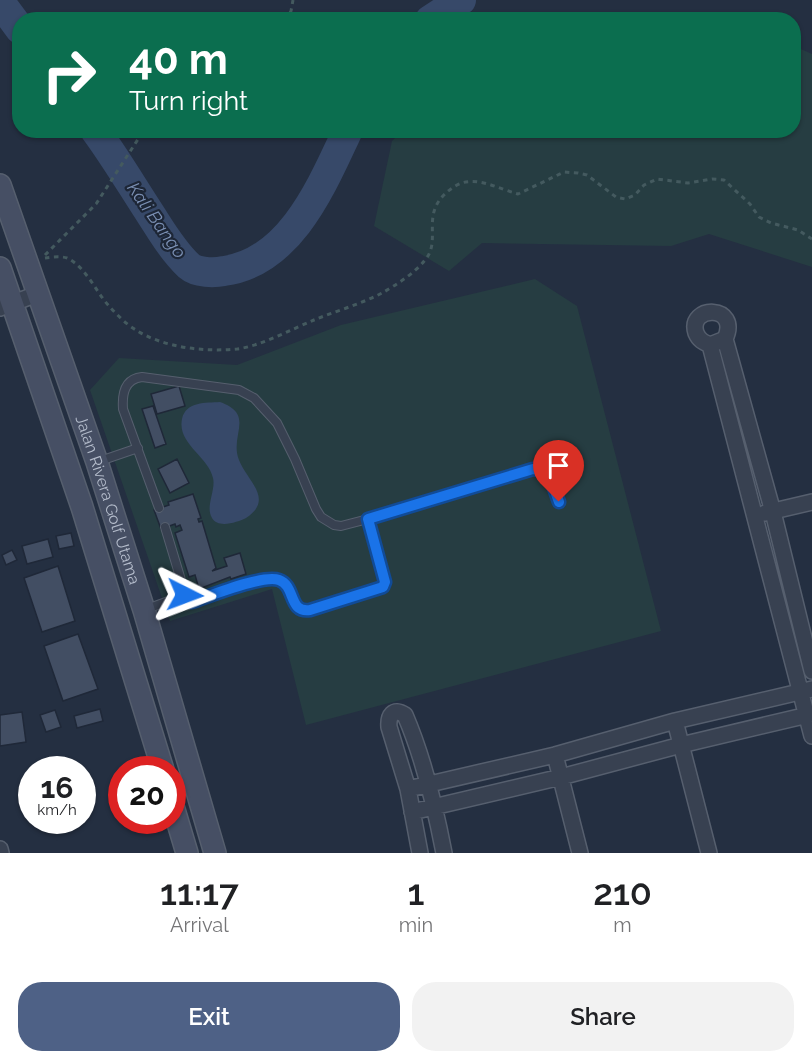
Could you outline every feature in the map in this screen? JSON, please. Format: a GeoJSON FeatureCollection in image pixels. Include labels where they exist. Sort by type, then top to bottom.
{"type":"FeatureCollection","features":[{"type":"Feature","properties":{"kind":"street","name":"Jalan Rivera Golf Utama"},"geometry":{"type":"LineString","coordinates":[[0,185],[96,462],[144,610],[215,853]]}},
{"type":"Feature","properties":{"kind":"street","name":"Jalan Rivera Golf Utama"},"geometry":{"type":"LineString","coordinates":[[0,268],[6,306],[82,507],[159,756]]}},
{"type":"Feature","properties":{"kind":"street"},"geometry":{"type":"LineString","coordinates":[[6,306],[37,294]]}},
{"type":"Feature","properties":{"kind":"street"},"geometry":{"type":"LineString","coordinates":[[812,671],[773,512],[718,342],[755,515],[806,691],[812,736]]}},
{"type":"Feature","properties":{"kind":"street"},"geometry":{"type":"LineString","coordinates":[[755,515],[812,502]]}},
{"type":"Feature","properties":{"kind":"street"},"geometry":{"type":"LineString","coordinates":[[408,789],[555,755],[675,721],[806,691]]}},
{"type":"Feature","properties":{"kind":"street"},"geometry":{"type":"LineString","coordinates":[[420,853],[408,789],[389,727],[389,717],[396,712],[405,715],[408,722],[435,806],[444,853]]}},
{"type":"Feature","properties":{"kind":"street"},"geometry":{"type":"LineString","coordinates":[[412,812],[809,714]]}},
{"type":"Feature","properties":{"kind":"street"},"geometry":{"type":"LineString","coordinates":[[675,721],[709,853]]}},
{"type":"Feature","properties":{"kind":"street"},"geometry":{"type":"LineString","coordinates":[[555,755],[580,853]]}},
{"type":"Feature","properties":{"kind":"street"},"geometry":{"type":"LineString","coordinates":[[181,834],[187,853]]}},
{"type":"Feature","properties":{"kind":"lane"},"geometry":{"type":"LineString","coordinates":[[159,508],[123,410],[122,396],[127,384],[134,378],[142,377],[239,390],[255,398],[277,423],[321,517],[334,525],[341,526],[368,519],[533,469],[548,471],[559,502]]}},
{"type":"Feature","properties":{"kind":"lane"},"geometry":{"type":"LineString","coordinates":[[96,462],[138,448]]}},
{"type":"Feature","properties":{"kind":"lane"},"geometry":{"type":"LineString","coordinates":[[165,527],[187,600],[192,602],[254,582],[275,579],[289,587],[295,605],[305,611],[383,587],[385,582],[368,519]]}},
{"type":"Feature","properties":{"kind":"lane"},"geometry":{"type":"LineString","coordinates":[[144,610],[185,595]]}},
{"type":"Feature","properties":{"kind":"path"},"geometry":{"type":"LineString","coordinates":[[51,249],[96,204],[139,138]]}},
{"type":"Feature","properties":{"kind":"path"},"geometry":{"type":"LineString","coordinates":[[43,258],[67,258],[79,267],[109,307],[135,330],[158,340],[187,347],[218,350],[240,349],[381,293],[427,259],[432,243],[431,222],[434,209],[446,193],[458,184],[470,180],[518,194],[564,172],[578,172],[587,175],[615,198],[625,199],[635,195],[644,185],[657,179],[688,183],[712,179],[724,180],[750,204],[759,218],[798,230],[812,239]]}},
{"type":"Feature","properties":{"kind":"green space"},"geometry":{"type":"Polygon","coordinates":[[[801,49],[812,54],[812,267],[709,234],[671,246],[482,243],[449,271],[374,226],[392,141],[395,138],[801,138],[801,49]]]}},
{"type":"Feature","properties":{"kind":"green space"},"geometry":{"type":"Polygon","coordinates":[[[535,279],[577,306],[661,631],[306,725],[272,589],[170,621],[90,390],[119,358],[237,365],[341,325],[535,279]]]}},
{"type":"Feature","properties":{"kind":"water"},"geometry":{"type":"Polygon","coordinates":[[[220,402],[237,413],[239,460],[259,497],[254,511],[246,518],[223,524],[215,521],[210,514],[214,483],[210,470],[188,443],[182,428],[184,413],[192,406],[220,402]]]}},
{"type":"Feature","properties":{"kind":"building"},"geometry":{"type":"Polygon","coordinates":[[[179,386],[185,406],[157,414],[151,394],[179,386]]]}},
{"type":"Feature","properties":{"kind":"building"},"geometry":{"type":"Polygon","coordinates":[[[153,406],[166,444],[155,448],[142,409],[153,406]]]}},
{"type":"Feature","properties":{"kind":"building"},"geometry":{"type":"Polygon","coordinates":[[[177,459],[189,483],[170,493],[158,469],[177,459]]]}},
{"type":"Feature","properties":{"kind":"building"},"geometry":{"type":"Polygon","coordinates":[[[193,494],[201,518],[198,519],[199,522],[202,521],[216,568],[212,571],[227,566],[224,558],[240,553],[246,574],[231,579],[230,577],[199,589],[195,575],[189,577],[175,533],[182,530],[180,525],[176,527],[175,524],[161,529],[154,510],[169,505],[168,502],[193,494]]]}},
{"type":"Feature","properties":{"kind":"building"},"geometry":{"type":"Polygon","coordinates":[[[71,533],[74,546],[59,549],[56,536],[71,533]]]}},
{"type":"Feature","properties":{"kind":"building"},"geometry":{"type":"Polygon","coordinates":[[[48,539],[53,557],[27,564],[22,546],[48,539]]]}},
{"type":"Feature","properties":{"kind":"building"},"geometry":{"type":"Polygon","coordinates":[[[12,550],[17,560],[6,565],[2,555],[12,550]]]}},
{"type":"Feature","properties":{"kind":"building"},"geometry":{"type":"Polygon","coordinates":[[[58,566],[75,621],[42,632],[24,578],[58,566]]]}},
{"type":"Feature","properties":{"kind":"building"},"geometry":{"type":"Polygon","coordinates":[[[78,634],[98,689],[63,701],[44,646],[78,634]]]}},
{"type":"Feature","properties":{"kind":"building"},"geometry":{"type":"Polygon","coordinates":[[[100,709],[103,721],[77,728],[74,716],[100,709]]]}},
{"type":"Feature","properties":{"kind":"building"},"geometry":{"type":"Polygon","coordinates":[[[55,710],[61,727],[46,732],[40,715],[55,710]]]}},
{"type":"Feature","properties":{"kind":"building"},"geometry":{"type":"Polygon","coordinates":[[[22,712],[26,742],[0,746],[0,715],[22,712]]]}},
{"type":"Feature","properties":{"kind":"waterway","name":"Kali Bango"},"geometry":{"type":"LineString","coordinates":[[442,12],[461,0]]}},
{"type":"Feature","properties":{"kind":"waterway","name":"Kali Bango"},"geometry":{"type":"LineString","coordinates":[[0,2],[12,18]]}},
{"type":"Feature","properties":{"kind":"waterway","name":"Kali Bango"},"geometry":{"type":"LineString","coordinates":[[100,138],[178,254],[192,268],[211,272],[247,265],[268,253],[286,237],[315,196],[344,138]]}},
{"type":"Feature","properties":{"kind":"route"},"geometry":{"type":"LineString","coordinates":[[185,595],[187,600],[192,602],[254,582],[275,579],[289,587],[297,608],[310,610],[350,599],[383,587],[385,584],[368,519],[533,469],[548,471],[559,502]]}}]}
